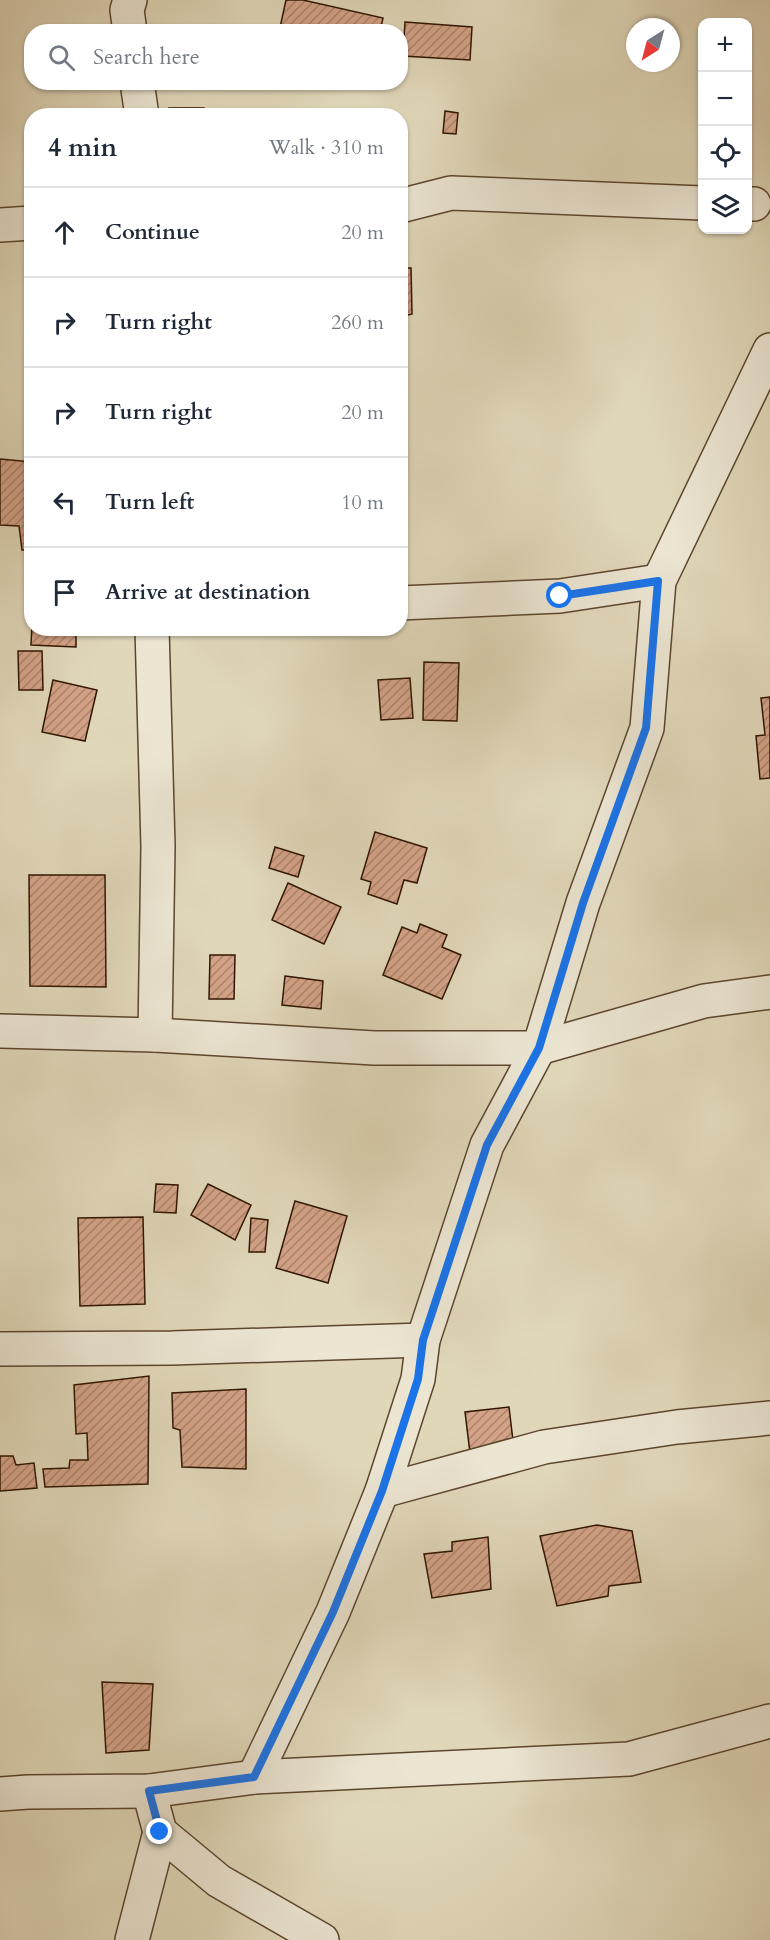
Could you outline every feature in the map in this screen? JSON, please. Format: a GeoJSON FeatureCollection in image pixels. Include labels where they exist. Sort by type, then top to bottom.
{"type":"FeatureCollection","features":[{"type":"Feature","properties":{"kind":"street"},"geometry":{"type":"LineString","coordinates":[[129,24],[127,10],[130,0]]}},
{"type":"Feature","properties":{"kind":"street"},"geometry":{"type":"LineString","coordinates":[[138,90],[141,108]]}},
{"type":"Feature","properties":{"kind":"street"},"geometry":{"type":"LineString","coordinates":[[408,204],[451,193],[698,203]]}},
{"type":"Feature","properties":{"kind":"street"},"geometry":{"type":"LineString","coordinates":[[0,225],[24,223]]}},
{"type":"Feature","properties":{"kind":"street"},"geometry":{"type":"LineString","coordinates":[[254,1777],[333,1612],[382,1491],[418,1379],[423,1340],[487,1145],[539,1048],[583,903],[646,728],[658,581],[770,350]]}},
{"type":"Feature","properties":{"kind":"street"},"geometry":{"type":"LineString","coordinates":[[408,603],[560,596],[658,581]]}},
{"type":"Feature","properties":{"kind":"street"},"geometry":{"type":"LineString","coordinates":[[152,636],[158,846],[155,1035]]}},
{"type":"Feature","properties":{"kind":"street"},"geometry":{"type":"LineString","coordinates":[[0,1031],[155,1035],[374,1048],[539,1048],[704,1001],[770,992]]}},
{"type":"Feature","properties":{"kind":"street"},"geometry":{"type":"LineString","coordinates":[[0,1348],[172,1348],[423,1340]]}},
{"type":"Feature","properties":{"kind":"street"},"geometry":{"type":"LineString","coordinates":[[382,1491],[544,1447],[677,1427],[770,1418]]}},
{"type":"Feature","properties":{"kind":"street"},"geometry":{"type":"LineString","coordinates":[[0,1794],[149,1791],[254,1777],[629,1759],[770,1722]]}},
{"type":"Feature","properties":{"kind":"street"},"geometry":{"type":"LineString","coordinates":[[132,1940],[160,1832],[149,1791]]}},
{"type":"Feature","properties":{"kind":"street"},"geometry":{"type":"LineString","coordinates":[[160,1832],[219,1881],[322,1940]]}},
{"type":"Feature","properties":{"kind":"building"},"geometry":{"type":"Polygon","coordinates":[[[286,0],[303,0],[383,18],[382,24],[281,24],[286,0]]]}},
{"type":"Feature","properties":{"kind":"building"},"geometry":{"type":"Polygon","coordinates":[[[405,22],[472,27],[470,60],[408,56],[408,24],[405,22]]]}},
{"type":"Feature","properties":{"kind":"building"},"geometry":{"type":"Polygon","coordinates":[[[445,111],[458,113],[456,134],[443,133],[445,111]]]}},
{"type":"Feature","properties":{"kind":"building"},"geometry":{"type":"Polygon","coordinates":[[[408,268],[411,268],[412,314],[408,315],[408,268]]]}},
{"type":"Feature","properties":{"kind":"building"},"geometry":{"type":"Polygon","coordinates":[[[0,459],[24,461],[24,550],[22,550],[19,526],[0,525],[0,459]]]}},
{"type":"Feature","properties":{"kind":"building"},"geometry":{"type":"Polygon","coordinates":[[[31,636],[76,636],[76,647],[31,645],[31,636]]]}},
{"type":"Feature","properties":{"kind":"building"},"geometry":{"type":"Polygon","coordinates":[[[18,651],[42,651],[43,690],[19,690],[18,651]]]}},
{"type":"Feature","properties":{"kind":"building"},"geometry":{"type":"Polygon","coordinates":[[[424,662],[459,663],[457,721],[423,720],[424,662]]]}},
{"type":"Feature","properties":{"kind":"building"},"geometry":{"type":"Polygon","coordinates":[[[410,678],[413,718],[381,720],[378,680],[410,678]]]}},
{"type":"Feature","properties":{"kind":"building"},"geometry":{"type":"Polygon","coordinates":[[[53,680],[97,690],[85,741],[42,732],[53,680]]]}},
{"type":"Feature","properties":{"kind":"building"},"geometry":{"type":"Polygon","coordinates":[[[770,697],[770,778],[760,779],[756,736],[765,735],[761,698],[770,697]]]}},
{"type":"Feature","properties":{"kind":"building"},"geometry":{"type":"Polygon","coordinates":[[[375,832],[427,848],[417,883],[404,880],[397,904],[368,894],[371,882],[361,879],[375,832]]]}},
{"type":"Feature","properties":{"kind":"building"},"geometry":{"type":"Polygon","coordinates":[[[275,847],[304,856],[298,877],[269,868],[275,847]]]}},
{"type":"Feature","properties":{"kind":"building"},"geometry":{"type":"Polygon","coordinates":[[[29,875],[105,875],[106,987],[30,986],[29,875]]]}},
{"type":"Feature","properties":{"kind":"building"},"geometry":{"type":"Polygon","coordinates":[[[288,883],[341,907],[324,944],[272,920],[288,883]]]}},
{"type":"Feature","properties":{"kind":"building"},"geometry":{"type":"Polygon","coordinates":[[[420,924],[447,935],[442,947],[461,955],[442,999],[383,975],[402,927],[417,933],[420,924]]]}},
{"type":"Feature","properties":{"kind":"building"},"geometry":{"type":"Polygon","coordinates":[[[210,955],[235,955],[234,999],[209,999],[210,955]]]}},
{"type":"Feature","properties":{"kind":"building"},"geometry":{"type":"Polygon","coordinates":[[[285,976],[323,981],[321,1009],[282,1005],[285,976]]]}},
{"type":"Feature","properties":{"kind":"building"},"geometry":{"type":"Polygon","coordinates":[[[156,1184],[178,1185],[176,1213],[154,1212],[156,1184]]]}},
{"type":"Feature","properties":{"kind":"building"},"geometry":{"type":"Polygon","coordinates":[[[208,1184],[251,1205],[235,1240],[191,1215],[208,1184]]]}},
{"type":"Feature","properties":{"kind":"building"},"geometry":{"type":"Polygon","coordinates":[[[295,1201],[347,1216],[328,1283],[276,1268],[295,1201]]]}},
{"type":"Feature","properties":{"kind":"building"},"geometry":{"type":"Polygon","coordinates":[[[143,1217],[145,1304],[80,1306],[78,1218],[143,1217]]]}},
{"type":"Feature","properties":{"kind":"building"},"geometry":{"type":"Polygon","coordinates":[[[251,1218],[268,1220],[265,1252],[249,1252],[251,1218]]]}},
{"type":"Feature","properties":{"kind":"building"},"geometry":{"type":"Polygon","coordinates":[[[149,1376],[148,1484],[45,1487],[43,1469],[69,1468],[70,1460],[88,1460],[87,1433],[76,1434],[74,1385],[149,1376]]]}},
{"type":"Feature","properties":{"kind":"building"},"geometry":{"type":"Polygon","coordinates":[[[246,1389],[246,1469],[182,1467],[180,1430],[173,1428],[172,1393],[246,1389]]]}},
{"type":"Feature","properties":{"kind":"building"},"geometry":{"type":"Polygon","coordinates":[[[509,1407],[514,1449],[470,1453],[465,1412],[509,1407]]]}},
{"type":"Feature","properties":{"kind":"building"},"geometry":{"type":"Polygon","coordinates":[[[0,1456],[13,1456],[16,1465],[34,1463],[37,1488],[0,1491],[0,1456]]]}},
{"type":"Feature","properties":{"kind":"building"},"geometry":{"type":"Polygon","coordinates":[[[597,1525],[632,1531],[641,1582],[609,1586],[608,1596],[557,1606],[540,1536],[597,1525]]]}},
{"type":"Feature","properties":{"kind":"building"},"geometry":{"type":"Polygon","coordinates":[[[488,1537],[491,1589],[432,1598],[424,1554],[452,1551],[452,1542],[488,1537]]]}},
{"type":"Feature","properties":{"kind":"building"},"geometry":{"type":"Polygon","coordinates":[[[102,1682],[153,1684],[149,1750],[106,1753],[102,1682]]]}},
{"type":"Feature","properties":{"kind":"route"},"geometry":{"type":"LineString","coordinates":[[160,1832],[149,1791],[254,1777],[333,1612],[382,1491],[418,1379],[423,1340],[487,1145],[539,1048],[583,903],[646,728],[658,581],[560,596]]}}]}
